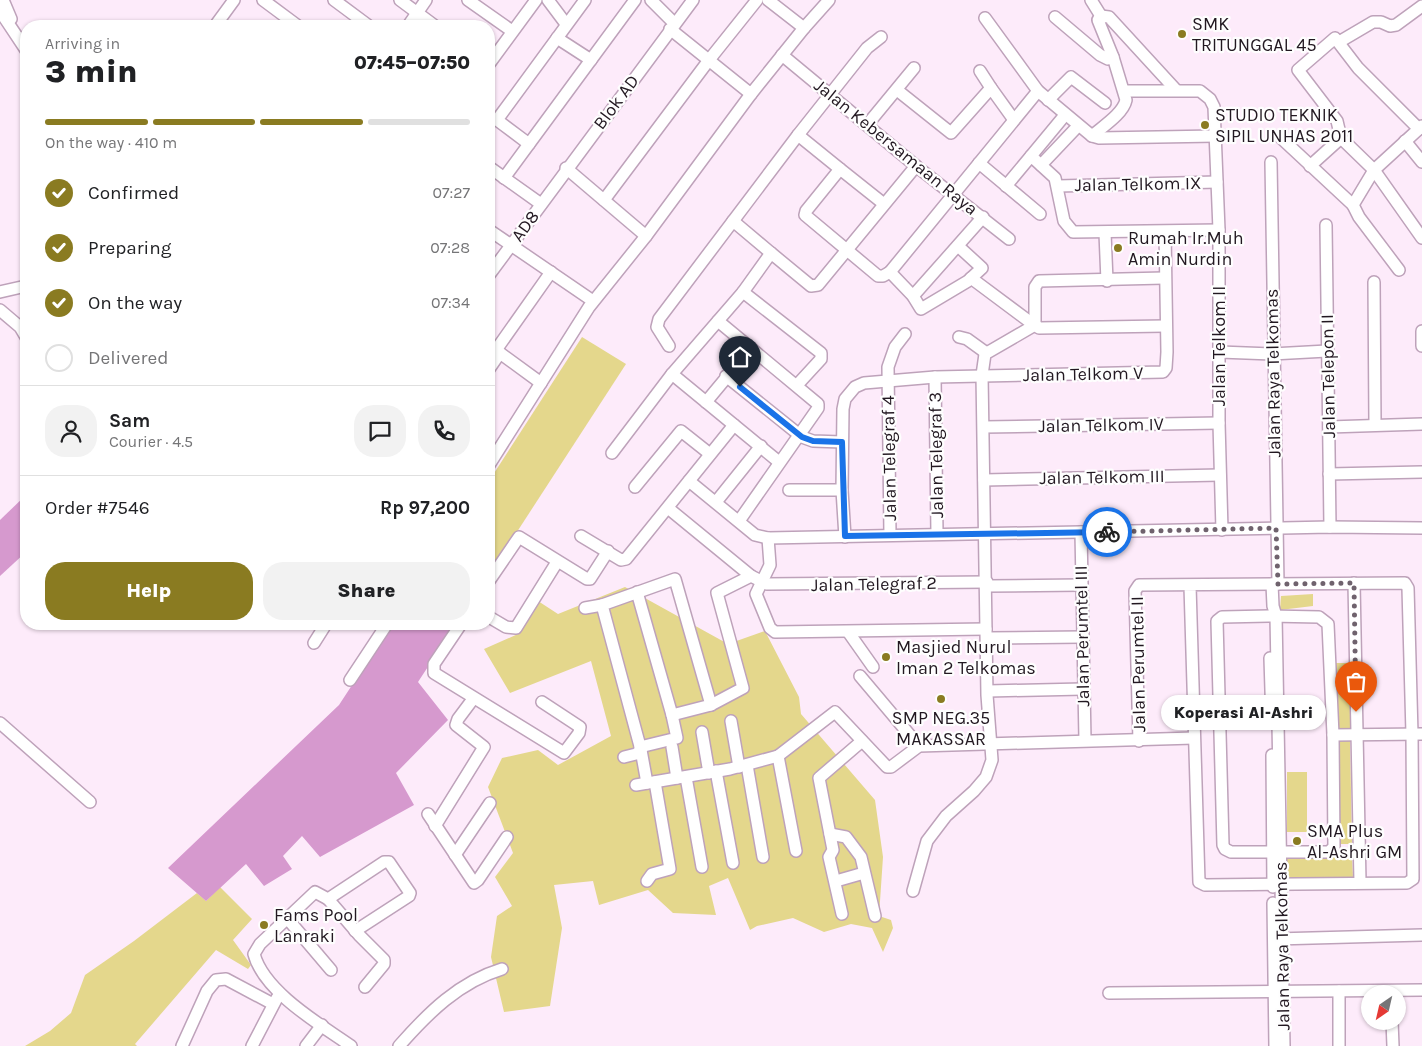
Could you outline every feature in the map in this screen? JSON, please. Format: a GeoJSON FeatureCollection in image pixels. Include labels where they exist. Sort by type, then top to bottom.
{"type":"FeatureCollection","features":[{"type":"Feature","properties":{"kind":"street"},"geometry":{"type":"LineString","coordinates":[[3,0],[20,41]]}},
{"type":"Feature","properties":{"kind":"street"},"geometry":{"type":"LineString","coordinates":[[219,20],[234,0]]}},
{"type":"Feature","properties":{"kind":"street"},"geometry":{"type":"LineString","coordinates":[[263,0],[290,20]]}},
{"type":"Feature","properties":{"kind":"street"},"geometry":{"type":"LineString","coordinates":[[334,0],[351,20]]}},
{"type":"Feature","properties":{"kind":"street"},"geometry":{"type":"LineString","coordinates":[[400,0],[426,20]]}},
{"type":"Feature","properties":{"kind":"street"},"geometry":{"type":"LineString","coordinates":[[412,20],[426,0]]}},
{"type":"Feature","properties":{"kind":"street"},"geometry":{"type":"LineString","coordinates":[[468,0],[512,31]]}},
{"type":"Feature","properties":{"kind":"street"},"geometry":{"type":"LineString","coordinates":[[495,55],[536,0]]}},
{"type":"Feature","properties":{"kind":"street"},"geometry":{"type":"LineString","coordinates":[[548,0],[566,24]]}},
{"type":"Feature","properties":{"kind":"street"},"geometry":{"type":"LineString","coordinates":[[495,115],[558,38],[566,24],[585,0]]}},
{"type":"Feature","properties":{"kind":"street"},"geometry":{"type":"LineString","coordinates":[[504,178],[635,0]]}},
{"type":"Feature","properties":{"kind":"street"},"geometry":{"type":"LineString","coordinates":[[651,0],[672,26],[709,60],[751,94]]}},
{"type":"Feature","properties":{"kind":"street","name":"Blok AD"},"geometry":{"type":"LineString","coordinates":[[541,204],[692,0]]}},
{"type":"Feature","properties":{"kind":"street"},"geometry":{"type":"LineString","coordinates":[[604,200],[756,0]]}},
{"type":"Feature","properties":{"kind":"street"},"geometry":{"type":"LineString","coordinates":[[768,0],[804,28]]}},
{"type":"Feature","properties":{"kind":"street"},"geometry":{"type":"LineString","coordinates":[[495,456],[591,304],[646,236],[751,94],[829,0]]}},
{"type":"Feature","properties":{"kind":"street"},"geometry":{"type":"LineString","coordinates":[[1091,0],[1101,16]]}},
{"type":"Feature","properties":{"kind":"street"},"geometry":{"type":"LineString","coordinates":[[1338,42],[1373,22],[1381,22],[1390,26],[1396,25],[1422,6]]}},
{"type":"Feature","properties":{"kind":"street"},"geometry":{"type":"LineString","coordinates":[[0,11],[8,26],[20,41]]}},
{"type":"Feature","properties":{"kind":"street"},"geometry":{"type":"LineString","coordinates":[[1092,136],[1122,108],[1126,100],[1125,91],[1098,20],[1101,16]]}},
{"type":"Feature","properties":{"kind":"street"},"geometry":{"type":"LineString","coordinates":[[1101,16],[1109,17],[1176,90]]}},
{"type":"Feature","properties":{"kind":"street"},"geometry":{"type":"LineString","coordinates":[[1056,17],[1100,56],[1108,59],[1113,57]]}},
{"type":"Feature","properties":{"kind":"street"},"geometry":{"type":"LineString","coordinates":[[985,18],[1038,91],[1092,136],[1099,138],[1216,136]]}},
{"type":"Feature","properties":{"kind":"street"},"geometry":{"type":"LineString","coordinates":[[668,346],[656,324],[830,94],[867,48],[881,37]]}},
{"type":"Feature","properties":{"kind":"street"},"geometry":{"type":"LineString","coordinates":[[558,38],[591,60]]}},
{"type":"Feature","properties":{"kind":"street"},"geometry":{"type":"LineString","coordinates":[[1353,205],[1374,170],[1420,127],[1355,64],[1335,38],[1298,70],[1337,121],[1341,138],[1374,170],[1422,238]]}},
{"type":"Feature","properties":{"kind":"street","name":"Jalan Kebersamaan Raya"},"geometry":{"type":"LineString","coordinates":[[782,55],[916,166],[1009,239]]}},
{"type":"Feature","properties":{"kind":"street"},"geometry":{"type":"LineString","coordinates":[[867,125],[914,68]]}},
{"type":"Feature","properties":{"kind":"street"},"geometry":{"type":"LineString","coordinates":[[980,71],[1014,120]]}},
{"type":"Feature","properties":{"kind":"street"},"geometry":{"type":"LineString","coordinates":[[1048,100],[1071,77],[1105,103]]}},
{"type":"Feature","properties":{"kind":"street"},"geometry":{"type":"LineString","coordinates":[[897,90],[951,133],[991,88]]}},
{"type":"Feature","properties":{"kind":"street"},"geometry":{"type":"LineString","coordinates":[[1125,91],[1176,90]]}},
{"type":"Feature","properties":{"kind":"street","name":"Jalan Telkom II"},"geometry":{"type":"LineString","coordinates":[[1176,90],[1200,90],[1211,102],[1215,112],[1219,230],[1219,423],[1222,530]]}},
{"type":"Feature","properties":{"kind":"street"},"geometry":{"type":"LineString","coordinates":[[840,169],[806,211],[806,214],[878,276],[883,276],[890,272],[952,193],[1038,91]]}},
{"type":"Feature","properties":{"kind":"street"},"geometry":{"type":"LineString","coordinates":[[1006,186],[1065,115]]}},
{"type":"Feature","properties":{"kind":"street"},"geometry":{"type":"LineString","coordinates":[[495,118],[529,144]]}},
{"type":"Feature","properties":{"kind":"street"},"geometry":{"type":"LineString","coordinates":[[1041,165],[1078,126]]}},
{"type":"Feature","properties":{"kind":"street"},"geometry":{"type":"LineString","coordinates":[[798,135],[884,204]]}},
{"type":"Feature","properties":{"kind":"street"},"geometry":{"type":"LineString","coordinates":[[1281,138],[1353,205],[1359,218],[1399,270]]}},
{"type":"Feature","properties":{"kind":"street"},"geometry":{"type":"LineString","coordinates":[[1310,166],[1341,138]]}},
{"type":"Feature","properties":{"kind":"street"},"geometry":{"type":"LineString","coordinates":[[1405,141],[1422,162]]}},
{"type":"Feature","properties":{"kind":"street"},"geometry":{"type":"LineString","coordinates":[[1031,156],[1055,178],[1067,228],[1073,232],[1219,230]]}},
{"type":"Feature","properties":{"kind":"street","name":"Jalan Raya Telkomas"},"geometry":{"type":"LineString","coordinates":[[1271,162],[1272,354],[1276,528],[1273,613],[1279,992],[1284,1046]]}},
{"type":"Feature","properties":{"kind":"street"},"geometry":{"type":"LineString","coordinates":[[979,163],[1040,214]]}},
{"type":"Feature","properties":{"kind":"street"},"geometry":{"type":"LineString","coordinates":[[733,221],[814,287],[916,166]]}},
{"type":"Feature","properties":{"kind":"street"},"geometry":{"type":"LineString","coordinates":[[566,168],[646,236]]}},
{"type":"Feature","properties":{"kind":"street","name":"AD8"},"geometry":{"type":"LineString","coordinates":[[495,171],[541,204],[508,245],[495,266]]}},
{"type":"Feature","properties":{"kind":"street","name":"Jalan Telkom IX"},"geometry":{"type":"LineString","coordinates":[[1058,186],[1217,182]]}},
{"type":"Feature","properties":{"kind":"street"},"geometry":{"type":"LineString","coordinates":[[913,296],[982,217]]}},
{"type":"Feature","properties":{"kind":"street","name":"Jalan Telepon II"},"geometry":{"type":"LineString","coordinates":[[1326,224],[1330,527]]}},
{"type":"Feature","properties":{"kind":"street","name":"Jalan Telkom V"},"geometry":{"type":"LineString","coordinates":[[982,375],[1162,373],[1166,368],[1165,232]]}},
{"type":"Feature","properties":{"kind":"street"},"geometry":{"type":"LineString","coordinates":[[1105,233],[1107,281]]}},
{"type":"Feature","properties":{"kind":"street"},"geometry":{"type":"LineString","coordinates":[[495,235],[591,304]]}},
{"type":"Feature","properties":{"kind":"street"},"geometry":{"type":"LineString","coordinates":[[890,272],[913,296],[919,308],[923,309],[971,278],[982,268],[958,246]]}},
{"type":"Feature","properties":{"kind":"street"},"geometry":{"type":"LineString","coordinates":[[612,453],[672,374],[743,292],[770,253]]}},
{"type":"Feature","properties":{"kind":"street"},"geometry":{"type":"LineString","coordinates":[[495,347],[549,275]]}},
{"type":"Feature","properties":{"kind":"street"},"geometry":{"type":"LineString","coordinates":[[971,278],[1039,328],[1165,326]]}},
{"type":"Feature","properties":{"kind":"street"},"geometry":{"type":"LineString","coordinates":[[1034,325],[1035,287],[1039,281],[1107,281],[1164,278]]}},
{"type":"Feature","properties":{"kind":"street"},"geometry":{"type":"LineString","coordinates":[[1374,282],[1375,424]]}},
{"type":"Feature","properties":{"kind":"street"},"geometry":{"type":"LineString","coordinates":[[0,292],[20,287]]}},
{"type":"Feature","properties":{"kind":"street"},"geometry":{"type":"LineString","coordinates":[[743,292],[821,353],[821,359],[798,384]]}},
{"type":"Feature","properties":{"kind":"street"},"geometry":{"type":"LineString","coordinates":[[0,310],[20,327]]}},
{"type":"Feature","properties":{"kind":"street"},"geometry":{"type":"LineString","coordinates":[[718,321],[798,384],[816,400],[819,406],[739,521]]}},
{"type":"Feature","properties":{"kind":"street"},"geometry":{"type":"LineString","coordinates":[[986,352],[1034,325]]}},
{"type":"Feature","properties":{"kind":"street"},"geometry":{"type":"LineString","coordinates":[[1422,331],[1422,346]]}},
{"type":"Feature","properties":{"kind":"street","name":"Jalan Telegraf 4"},"geometry":{"type":"LineString","coordinates":[[890,535],[888,381],[890,357],[904,334]]}},
{"type":"Feature","properties":{"kind":"street"},"geometry":{"type":"LineString","coordinates":[[959,336],[986,352]]}},
{"type":"Feature","properties":{"kind":"street"},"geometry":{"type":"LineString","coordinates":[[706,402],[751,348]]}},
{"type":"Feature","properties":{"kind":"street"},"geometry":{"type":"LineString","coordinates":[[495,349],[541,383]]}},
{"type":"Feature","properties":{"kind":"street"},"geometry":{"type":"LineString","coordinates":[[1220,352],[1272,354],[1327,351]]}},
{"type":"Feature","properties":{"kind":"street"},"geometry":{"type":"LineString","coordinates":[[913,891],[927,841],[946,816],[974,791],[988,772],[992,760],[988,692],[982,375],[986,352]]}},
{"type":"Feature","properties":{"kind":"street"},"geometry":{"type":"LineString","coordinates":[[672,374],[779,462]]}},
{"type":"Feature","properties":{"kind":"street"},"geometry":{"type":"LineString","coordinates":[[845,536],[842,490],[842,409],[850,392],[864,383],[935,376],[982,375]]}},
{"type":"Feature","properties":{"kind":"street"},"geometry":{"type":"LineString","coordinates":[[726,376],[798,434],[813,441],[842,442]]}},
{"type":"Feature","properties":{"kind":"street","name":"Jalan Telegraf 3"},"geometry":{"type":"LineString","coordinates":[[935,376],[937,534]]}},
{"type":"Feature","properties":{"kind":"street","name":"Jalan Telkom IV"},"geometry":{"type":"LineString","coordinates":[[984,427],[1219,423]]}},
{"type":"Feature","properties":{"kind":"street"},"geometry":{"type":"LineString","coordinates":[[1329,427],[1375,424],[1422,424]]}},
{"type":"Feature","properties":{"kind":"street"},"geometry":{"type":"LineString","coordinates":[[581,536],[621,560],[626,559],[734,425]]}},
{"type":"Feature","properties":{"kind":"street"},"geometry":{"type":"LineString","coordinates":[[635,488],[681,431],[710,454]]}},
{"type":"Feature","properties":{"kind":"street"},"geometry":{"type":"LineString","coordinates":[[716,502],[761,446]]}},
{"type":"Feature","properties":{"kind":"street"},"geometry":{"type":"LineString","coordinates":[[1328,474],[1422,472]]}},
{"type":"Feature","properties":{"kind":"street","name":"Jalan Telkom III"},"geometry":{"type":"LineString","coordinates":[[984,480],[1220,475]]}},
{"type":"Feature","properties":{"kind":"street"},"geometry":{"type":"LineString","coordinates":[[689,481],[755,535],[768,538],[1330,527],[1422,528]]}},
{"type":"Feature","properties":{"kind":"street"},"geometry":{"type":"LineString","coordinates":[[789,490],[842,490]]}},
{"type":"Feature","properties":{"kind":"street"},"geometry":{"type":"LineString","coordinates":[[668,508],[762,583]]}},
{"type":"Feature","properties":{"kind":"street","name":"Jalan Perumtel III"},"geometry":{"type":"LineString","coordinates":[[1081,532],[1082,689],[1085,740]]}},
{"type":"Feature","properties":{"kind":"street"},"geometry":{"type":"LineString","coordinates":[[495,572],[519,537],[557,562],[588,579],[608,551]]}},
{"type":"Feature","properties":{"kind":"street"},"geometry":{"type":"LineString","coordinates":[[768,538],[770,565],[756,591],[758,602],[770,628],[776,632],[1082,637]]}},
{"type":"Feature","properties":{"kind":"street"},"geometry":{"type":"LineString","coordinates":[[495,621],[506,627],[516,628],[557,562]]}},
{"type":"Feature","properties":{"kind":"street"},"geometry":{"type":"LineString","coordinates":[[672,715],[711,705],[743,688],[717,593],[751,576]]}},
{"type":"Feature","properties":{"kind":"street"},"geometry":{"type":"LineString","coordinates":[[586,608],[602,605],[675,579],[711,705]]}},
{"type":"Feature","properties":{"kind":"street"},"geometry":{"type":"LineString","coordinates":[[1404,582],[1407,585],[1417,734],[1413,879],[1407,883],[1205,885],[1198,880],[1190,586],[1354,583],[1404,582]]}},
{"type":"Feature","properties":{"kind":"street","name":"Jalan Telegraf 2"},"geometry":{"type":"LineString","coordinates":[[762,583],[789,586],[987,584],[1081,586]]}},
{"type":"Feature","properties":{"kind":"street"},"geometry":{"type":"LineString","coordinates":[[1354,583],[1360,882]]}},
{"type":"Feature","properties":{"kind":"street","name":"Jalan Perumtel II"},"geometry":{"type":"LineString","coordinates":[[1139,741],[1137,586],[1190,586]]}},
{"type":"Feature","properties":{"kind":"street"},"geometry":{"type":"LineString","coordinates":[[624,757],[636,754],[641,748],[677,738],[637,592]]}},
{"type":"Feature","properties":{"kind":"street"},"geometry":{"type":"LineString","coordinates":[[602,605],[641,748],[646,784],[670,869],[652,874],[647,881]]}},
{"type":"Feature","properties":{"kind":"street"},"geometry":{"type":"LineString","coordinates":[[1273,613],[1318,617],[1328,624],[1333,735],[1334,849],[1329,852],[1277,853],[1231,852],[1225,849],[1223,845],[1217,621],[1222,617],[1273,613]]}},
{"type":"Feature","properties":{"kind":"street"},"geometry":{"type":"LineString","coordinates":[[314,643],[322,630]]}},
{"type":"Feature","properties":{"kind":"street"},"geometry":{"type":"LineString","coordinates":[[350,680],[383,630]]}},
{"type":"Feature","properties":{"kind":"street"},"geometry":{"type":"LineString","coordinates":[[457,630],[434,664],[433,671],[474,699],[564,753],[579,733],[580,727],[542,702]]}},
{"type":"Feature","properties":{"kind":"street"},"geometry":{"type":"LineString","coordinates":[[849,633],[873,667]]}},
{"type":"Feature","properties":{"kind":"street"},"geometry":{"type":"LineString","coordinates":[[860,676],[919,746]]}},
{"type":"Feature","properties":{"kind":"street"},"geometry":{"type":"LineString","coordinates":[[988,692],[1082,689]]}},
{"type":"Feature","properties":{"kind":"street"},"geometry":{"type":"LineString","coordinates":[[435,826],[484,747],[456,725],[458,719],[474,699]]}},
{"type":"Feature","properties":{"kind":"street"},"geometry":{"type":"LineString","coordinates":[[646,784],[743,766],[778,756],[836,712],[887,767],[890,767],[919,746],[1194,738]]}},
{"type":"Feature","properties":{"kind":"street"},"geometry":{"type":"LineString","coordinates":[[731,721],[763,857]]}},
{"type":"Feature","properties":{"kind":"street"},"geometry":{"type":"LineString","coordinates":[[0,723],[90,802]]}},
{"type":"Feature","properties":{"kind":"street"},"geometry":{"type":"LineString","coordinates":[[702,732],[733,863]]}},
{"type":"Feature","properties":{"kind":"street"},"geometry":{"type":"LineString","coordinates":[[1333,735],[1417,734]]}},
{"type":"Feature","properties":{"kind":"street"},"geometry":{"type":"LineString","coordinates":[[842,914],[829,857],[833,850],[819,778],[862,741]]}},
{"type":"Feature","properties":{"kind":"street"},"geometry":{"type":"LineString","coordinates":[[672,748],[681,777],[702,867]]}},
{"type":"Feature","properties":{"kind":"street"},"geometry":{"type":"LineString","coordinates":[[778,756],[796,851]]}},
{"type":"Feature","properties":{"kind":"street"},"geometry":{"type":"LineString","coordinates":[[455,855],[490,803]]}},
{"type":"Feature","properties":{"kind":"street"},"geometry":{"type":"LineString","coordinates":[[428,814],[471,880],[476,882],[507,837]]}},
{"type":"Feature","properties":{"kind":"street"},"geometry":{"type":"LineString","coordinates":[[830,834],[841,834],[852,842],[859,852],[875,916]]}},
{"type":"Feature","properties":{"kind":"street"},"geometry":{"type":"LineString","coordinates":[[328,900],[388,861],[410,892],[408,898],[355,931]]}},
{"type":"Feature","properties":{"kind":"street"},"geometry":{"type":"LineString","coordinates":[[836,881],[864,873]]}},
{"type":"Feature","properties":{"kind":"street"},"geometry":{"type":"LineString","coordinates":[[352,1046],[280,992],[265,976],[254,954],[260,944],[286,917],[316,891],[328,900],[385,962],[365,987]]}},
{"type":"Feature","properties":{"kind":"street"},"geometry":{"type":"LineString","coordinates":[[286,917],[332,970]]}},
{"type":"Feature","properties":{"kind":"street"},"geometry":{"type":"LineString","coordinates":[[1278,939],[1422,935]]}},
{"type":"Feature","properties":{"kind":"street"},"geometry":{"type":"LineString","coordinates":[[399,1046],[430,1012],[448,997],[482,976],[502,969]]}},
{"type":"Feature","properties":{"kind":"street"},"geometry":{"type":"LineString","coordinates":[[182,1046],[207,991],[216,980],[226,979],[273,1004]]}},
{"type":"Feature","properties":{"kind":"street"},"geometry":{"type":"LineString","coordinates":[[1406,991],[1422,990]]}},
{"type":"Feature","properties":{"kind":"street"},"geometry":{"type":"LineString","coordinates":[[1338,991],[1339,1046]]}},
{"type":"Feature","properties":{"kind":"street"},"geometry":{"type":"LineString","coordinates":[[1109,993],[1361,991]]}},
{"type":"Feature","properties":{"kind":"street"},"geometry":{"type":"LineString","coordinates":[[252,1046],[280,992]]}},
{"type":"Feature","properties":{"kind":"street","name":"Jalan Raya Telkomas"},"geometry":{"type":"LineString","coordinates":[[1275,1046],[1279,992]]}},
{"type":"Feature","properties":{"kind":"street"},"geometry":{"type":"LineString","coordinates":[[306,1046],[322,1025]]}},
{"type":"Feature","properties":{"kind":"street"},"geometry":{"type":"LineString","coordinates":[[1392,1030],[1392,1046]]}},
{"type":"Feature","properties":{"kind":"shaded area"},"geometry":{"type":"Polygon","coordinates":[[[582,337],[626,364],[495,566],[495,472],[582,337]]]}},
{"type":"Feature","properties":{"kind":"shaded area"},"geometry":{"type":"Polygon","coordinates":[[[20,501],[20,558],[0,576],[0,520],[20,501]]]}},
{"type":"Feature","properties":{"kind":"shaded area"},"geometry":{"type":"Polygon","coordinates":[[[625,587],[728,644],[765,631],[799,697],[801,714],[875,800],[883,857],[879,916],[891,920],[893,928],[883,952],[872,928],[851,924],[824,932],[793,918],[757,926],[750,930],[728,878],[709,886],[716,915],[673,913],[648,890],[599,905],[593,881],[554,885],[562,928],[550,1006],[504,1012],[491,957],[497,916],[512,906],[495,877],[513,853],[488,787],[502,758],[538,750],[558,765],[611,736],[591,661],[510,693],[484,649],[518,634],[538,601],[558,614],[625,587]]]}},
{"type":"Feature","properties":{"kind":"shaded area"},"geometry":{"type":"Polygon","coordinates":[[[1313,594],[1313,606],[1280,610],[1281,596],[1313,594]]]}},
{"type":"Feature","properties":{"kind":"shaded area"},"geometry":{"type":"Polygon","coordinates":[[[388,630],[452,630],[418,682],[448,720],[396,773],[414,805],[320,857],[302,836],[283,856],[292,869],[264,886],[246,864],[206,901],[168,868],[339,705],[388,630]]]}},
{"type":"Feature","properties":{"kind":"shaded area"},"geometry":{"type":"Polygon","coordinates":[[[1336,663],[1350,663],[1351,686],[1336,687],[1336,663]]]}},
{"type":"Feature","properties":{"kind":"shaded area"},"geometry":{"type":"Polygon","coordinates":[[[1335,689],[1350,689],[1352,730],[1337,730],[1335,689]]]}},
{"type":"Feature","properties":{"kind":"shaded area"},"geometry":{"type":"Polygon","coordinates":[[[1338,739],[1350,739],[1352,844],[1339,844],[1338,739]]]}},
{"type":"Feature","properties":{"kind":"shaded area"},"geometry":{"type":"Polygon","coordinates":[[[1287,772],[1307,772],[1307,832],[1287,832],[1287,772]]]}},
{"type":"Feature","properties":{"kind":"shaded area"},"geometry":{"type":"Polygon","coordinates":[[[1352,855],[1353,878],[1287,879],[1287,856],[1352,855]]]}},
{"type":"Feature","properties":{"kind":"shaded area"},"geometry":{"type":"Polygon","coordinates":[[[220,887],[252,919],[233,940],[251,965],[248,969],[216,950],[135,1044],[137,1046],[25,1046],[50,1031],[71,1013],[85,975],[134,941],[197,893],[206,901],[220,887]]]}},
{"type":"Feature","properties":{"kind":"way so far"},"geometry":{"type":"LineString","coordinates":[[1107,532],[1276,528],[1278,584],[1354,583],[1356,712]]}},
{"type":"Feature","properties":{"kind":"place","name":"SMK TRITUNGGAL 45"},"geometry":{"type":"Point","coordinates":[1182,34]}},
{"type":"Feature","properties":{"kind":"place","name":"STUDIO TEKNIK SIPIL UNHAS 2011"},"geometry":{"type":"Point","coordinates":[1205,125]}},
{"type":"Feature","properties":{"kind":"place","name":"Rumah Ir.Muh Amin Nurdin"},"geometry":{"type":"Point","coordinates":[1118,248]}},
{"type":"Feature","properties":{"kind":"place","name":"Masjied Nurul Iman 2 Telkomas"},"geometry":{"type":"Point","coordinates":[886,657]}},
{"type":"Feature","properties":{"kind":"place","name":"SMP NEG.35 MAKASSAR"},"geometry":{"type":"Point","coordinates":[941,699]}},
{"type":"Feature","properties":{"kind":"place","name":"Koperasi Al-Ashri"},"geometry":{"type":"Point","coordinates":[1356,712]}},
{"type":"Feature","properties":{"kind":"place","name":"SMA Plus Al-Ashri GM"},"geometry":{"type":"Point","coordinates":[1297,841]}},
{"type":"Feature","properties":{"kind":"place","name":"Fams Pool Lanraki"},"geometry":{"type":"Point","coordinates":[264,925]}},
{"type":"Feature","properties":{"kind":"route"},"geometry":{"type":"LineString","coordinates":[[740,387],[802,437],[813,441],[842,442],[842,490],[845,536],[1107,532]]}}]}
